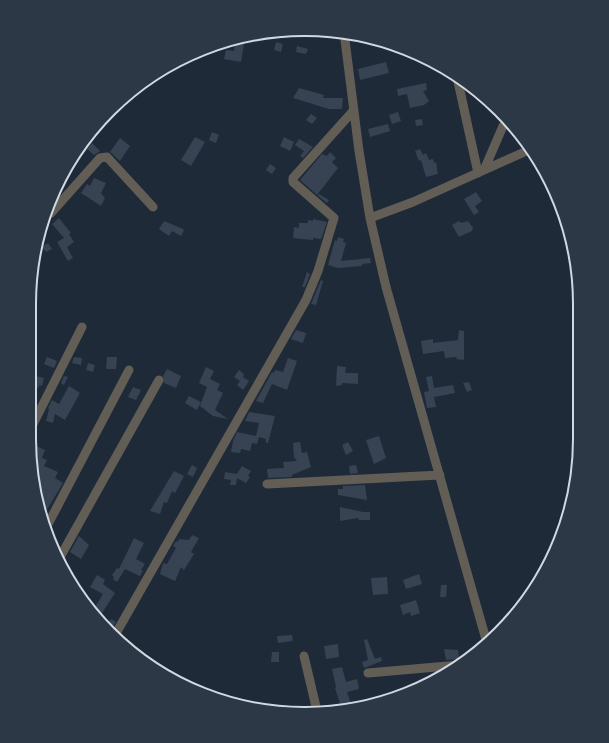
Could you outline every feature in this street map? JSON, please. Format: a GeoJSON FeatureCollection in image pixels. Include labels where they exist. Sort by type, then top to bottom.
{"type":"FeatureCollection","features":[{"type":"Feature","properties":{"kind":"street"},"geometry":{"type":"LineString","coordinates":[[345,39],[370,218],[386,286],[485,637]]}},
{"type":"Feature","properties":{"kind":"street"},"geometry":{"type":"LineString","coordinates":[[459,85],[481,171]]}},
{"type":"Feature","properties":{"kind":"street"},"geometry":{"type":"LineString","coordinates":[[118,631],[306,300],[318,271],[334,218],[293,182],[293,178],[354,110]]}},
{"type":"Feature","properties":{"kind":"street"},"geometry":{"type":"LineString","coordinates":[[481,171],[503,126]]}},
{"type":"Feature","properties":{"kind":"street"},"geometry":{"type":"LineString","coordinates":[[370,218],[413,202],[525,151]]}},
{"type":"Feature","properties":{"kind":"street"},"geometry":{"type":"LineString","coordinates":[[53,211],[100,158],[104,156],[107,157],[153,207]]}},
{"type":"Feature","properties":{"kind":"street"},"geometry":{"type":"LineString","coordinates":[[36,418],[82,327]]}},
{"type":"Feature","properties":{"kind":"street"},"geometry":{"type":"LineString","coordinates":[[49,522],[129,370]]}},
{"type":"Feature","properties":{"kind":"street"},"geometry":{"type":"LineString","coordinates":[[62,553],[159,380]]}},
{"type":"Feature","properties":{"kind":"street"},"geometry":{"type":"LineString","coordinates":[[267,484],[440,475]]}},
{"type":"Feature","properties":{"kind":"street"},"geometry":{"type":"LineString","coordinates":[[304,656],[317,706]]}},
{"type":"Feature","properties":{"kind":"street"},"geometry":{"type":"LineString","coordinates":[[368,673],[447,666]]}},
{"type":"Feature","properties":{"kind":"building"},"geometry":{"type":"Polygon","coordinates":[[[276,42],[283,44],[281,52],[274,50],[276,42]]]}},
{"type":"Feature","properties":{"kind":"building"},"geometry":{"type":"Polygon","coordinates":[[[244,44],[241,62],[224,59],[226,50],[234,51],[235,45],[244,44]]]}},
{"type":"Feature","properties":{"kind":"building"},"geometry":{"type":"Polygon","coordinates":[[[297,46],[308,49],[306,54],[296,52],[297,46]]]}},
{"type":"Feature","properties":{"kind":"building"},"geometry":{"type":"Polygon","coordinates":[[[386,62],[389,73],[360,80],[358,69],[386,62]]]}},
{"type":"Feature","properties":{"kind":"building"},"geometry":{"type":"Polygon","coordinates":[[[426,83],[427,90],[423,91],[429,101],[424,105],[410,108],[407,94],[398,96],[397,89],[426,83]]]}},
{"type":"Feature","properties":{"kind":"building"},"geometry":{"type":"Polygon","coordinates":[[[299,88],[324,95],[323,98],[343,98],[342,109],[329,109],[293,98],[299,88]]]}},
{"type":"Feature","properties":{"kind":"building"},"geometry":{"type":"Polygon","coordinates":[[[398,112],[401,121],[392,124],[389,115],[398,112]]]}},
{"type":"Feature","properties":{"kind":"building"},"geometry":{"type":"Polygon","coordinates":[[[311,114],[317,118],[312,124],[306,120],[311,114]]]}},
{"type":"Feature","properties":{"kind":"building"},"geometry":{"type":"Polygon","coordinates":[[[422,119],[423,125],[416,126],[415,120],[422,119]]]}},
{"type":"Feature","properties":{"kind":"building"},"geometry":{"type":"Polygon","coordinates":[[[388,124],[390,131],[370,137],[368,129],[388,124]]]}},
{"type":"Feature","properties":{"kind":"building"},"geometry":{"type":"Polygon","coordinates":[[[212,132],[219,135],[216,143],[209,140],[212,132]]]}},
{"type":"Feature","properties":{"kind":"building"},"geometry":{"type":"Polygon","coordinates":[[[195,137],[205,142],[191,166],[181,160],[195,137]]]}},
{"type":"Feature","properties":{"kind":"building"},"geometry":{"type":"Polygon","coordinates":[[[284,137],[294,142],[290,151],[280,146],[284,137]]]}},
{"type":"Feature","properties":{"kind":"building"},"geometry":{"type":"Polygon","coordinates":[[[120,138],[130,146],[120,161],[110,152],[120,138]]]}},
{"type":"Feature","properties":{"kind":"building"},"geometry":{"type":"Polygon","coordinates":[[[299,139],[313,147],[303,158],[300,156],[304,151],[295,145],[299,139]]]}},
{"type":"Feature","properties":{"kind":"building"},"geometry":{"type":"Polygon","coordinates":[[[92,143],[100,151],[94,155],[87,149],[92,143]]]}},
{"type":"Feature","properties":{"kind":"building"},"geometry":{"type":"Polygon","coordinates":[[[420,149],[423,155],[426,153],[429,160],[433,159],[434,163],[436,162],[438,174],[426,177],[421,160],[419,161],[415,151],[420,149]]]}},
{"type":"Feature","properties":{"kind":"building"},"geometry":{"type":"Polygon","coordinates":[[[330,152],[336,158],[332,162],[338,168],[317,195],[300,180],[322,154],[327,156],[330,152]]]}},
{"type":"Feature","properties":{"kind":"building"},"geometry":{"type":"Polygon","coordinates":[[[270,164],[276,168],[272,174],[266,170],[270,164]]]}},
{"type":"Feature","properties":{"kind":"building"},"geometry":{"type":"Polygon","coordinates":[[[94,178],[106,183],[101,193],[105,198],[101,206],[81,193],[87,184],[90,186],[94,178]]]}},
{"type":"Feature","properties":{"kind":"building"},"geometry":{"type":"Polygon","coordinates":[[[476,192],[482,201],[475,206],[479,212],[474,215],[464,199],[476,192]]]}},
{"type":"Feature","properties":{"kind":"building"},"geometry":{"type":"Polygon","coordinates":[[[319,194],[329,200],[327,203],[318,196],[319,194]]]}},
{"type":"Feature","properties":{"kind":"building"},"geometry":{"type":"Polygon","coordinates":[[[59,218],[71,233],[69,234],[74,242],[67,247],[73,258],[68,261],[57,242],[64,238],[52,224],[59,218]]]}},
{"type":"Feature","properties":{"kind":"building"},"geometry":{"type":"Polygon","coordinates":[[[313,219],[327,222],[321,239],[313,238],[313,240],[293,238],[294,227],[299,228],[299,223],[308,223],[308,220],[313,221],[313,219]]]}},
{"type":"Feature","properties":{"kind":"building"},"geometry":{"type":"Polygon","coordinates":[[[164,221],[183,229],[184,230],[181,236],[172,231],[169,236],[159,229],[164,221]]]}},
{"type":"Feature","properties":{"kind":"building"},"geometry":{"type":"Polygon","coordinates":[[[459,221],[461,223],[468,221],[473,228],[472,231],[459,237],[452,225],[459,221]]]}},
{"type":"Feature","properties":{"kind":"building"},"geometry":{"type":"Polygon","coordinates":[[[338,237],[344,239],[343,242],[346,243],[341,261],[370,258],[371,263],[362,264],[362,266],[338,268],[328,265],[335,240],[337,241],[338,237]]]}},
{"type":"Feature","properties":{"kind":"building"},"geometry":{"type":"Polygon","coordinates":[[[48,243],[52,249],[46,252],[42,247],[48,243]]]}},
{"type":"Feature","properties":{"kind":"building"},"geometry":{"type":"Polygon","coordinates":[[[307,272],[310,274],[305,287],[302,287],[307,272]]]}},
{"type":"Feature","properties":{"kind":"building"},"geometry":{"type":"Polygon","coordinates":[[[321,280],[323,281],[316,305],[311,304],[321,280]]]}},
{"type":"Feature","properties":{"kind":"building"},"geometry":{"type":"Polygon","coordinates":[[[296,330],[306,333],[303,343],[291,339],[296,330]]]}},
{"type":"Feature","properties":{"kind":"building"},"geometry":{"type":"Polygon","coordinates":[[[459,330],[464,331],[464,360],[456,359],[457,357],[445,358],[444,351],[423,354],[421,341],[433,339],[433,343],[458,340],[459,330]]]}},
{"type":"Feature","properties":{"kind":"building"},"geometry":{"type":"Polygon","coordinates":[[[47,357],[57,361],[54,368],[44,364],[47,357]]]}},
{"type":"Feature","properties":{"kind":"building"},"geometry":{"type":"Polygon","coordinates":[[[74,357],[82,358],[81,365],[72,363],[74,357]]]}},
{"type":"Feature","properties":{"kind":"building"},"geometry":{"type":"Polygon","coordinates":[[[107,357],[117,357],[116,369],[106,369],[107,357]]]}},
{"type":"Feature","properties":{"kind":"building"},"geometry":{"type":"Polygon","coordinates":[[[288,358],[297,361],[287,390],[272,384],[263,403],[256,401],[272,372],[274,373],[275,370],[283,372],[288,358]]]}},
{"type":"Feature","properties":{"kind":"building"},"geometry":{"type":"Polygon","coordinates":[[[88,363],[95,365],[93,372],[86,370],[88,363]]]}},
{"type":"Feature","properties":{"kind":"building"},"geometry":{"type":"Polygon","coordinates":[[[337,366],[346,367],[345,373],[358,373],[358,384],[342,383],[342,385],[336,386],[337,366]]]}},
{"type":"Feature","properties":{"kind":"building"},"geometry":{"type":"Polygon","coordinates":[[[206,367],[214,371],[210,379],[220,384],[217,390],[223,393],[215,410],[228,419],[213,416],[200,406],[207,387],[199,383],[206,367]]]}},
{"type":"Feature","properties":{"kind":"building"},"geometry":{"type":"Polygon","coordinates":[[[167,369],[181,376],[176,388],[164,383],[163,376],[167,369]]]}},
{"type":"Feature","properties":{"kind":"building"},"geometry":{"type":"Polygon","coordinates":[[[239,370],[244,374],[243,377],[249,381],[243,390],[237,385],[240,381],[234,377],[239,370]]]}},
{"type":"Feature","properties":{"kind":"building"},"geometry":{"type":"Polygon","coordinates":[[[36,376],[44,378],[42,386],[39,385],[39,388],[36,387],[36,376]]]}},
{"type":"Feature","properties":{"kind":"building"},"geometry":{"type":"Polygon","coordinates":[[[64,376],[68,377],[64,385],[61,383],[64,376]]]}},
{"type":"Feature","properties":{"kind":"building"},"geometry":{"type":"Polygon","coordinates":[[[432,376],[434,388],[453,385],[455,393],[434,397],[436,407],[427,408],[424,392],[429,391],[426,377],[432,376]]]}},
{"type":"Feature","properties":{"kind":"building"},"geometry":{"type":"Polygon","coordinates":[[[469,382],[472,390],[467,392],[463,383],[469,382]]]}},
{"type":"Feature","properties":{"kind":"building"},"geometry":{"type":"Polygon","coordinates":[[[69,386],[80,393],[65,420],[55,414],[53,423],[46,421],[48,408],[52,400],[59,404],[69,386]]]}},
{"type":"Feature","properties":{"kind":"building"},"geometry":{"type":"Polygon","coordinates":[[[133,387],[141,390],[136,400],[128,397],[133,387]]]}},
{"type":"Feature","properties":{"kind":"building"},"geometry":{"type":"Polygon","coordinates":[[[189,396],[201,402],[197,410],[185,403],[189,396]]]}},
{"type":"Feature","properties":{"kind":"building"},"geometry":{"type":"Polygon","coordinates":[[[249,412],[275,416],[268,443],[266,443],[266,439],[259,437],[257,444],[252,443],[250,451],[241,449],[240,453],[231,452],[233,441],[237,432],[256,436],[259,423],[245,421],[249,412]]]}},
{"type":"Feature","properties":{"kind":"building"},"geometry":{"type":"Polygon","coordinates":[[[379,436],[386,458],[374,464],[366,440],[379,436]]]}},
{"type":"Feature","properties":{"kind":"building"},"geometry":{"type":"Polygon","coordinates":[[[300,442],[302,453],[307,452],[311,467],[292,475],[292,477],[268,478],[267,469],[284,468],[283,462],[297,461],[294,457],[293,443],[300,442]]]}},
{"type":"Feature","properties":{"kind":"building"},"geometry":{"type":"Polygon","coordinates":[[[348,442],[353,451],[346,455],[342,445],[348,442]]]}},
{"type":"Feature","properties":{"kind":"building"},"geometry":{"type":"Polygon","coordinates":[[[36,446],[45,450],[42,458],[47,460],[44,466],[58,472],[55,478],[63,483],[46,511],[40,485],[36,446]]]}},
{"type":"Feature","properties":{"kind":"building"},"geometry":{"type":"Polygon","coordinates":[[[192,465],[197,468],[193,477],[187,474],[192,465]]]}},
{"type":"Feature","properties":{"kind":"building"},"geometry":{"type":"Polygon","coordinates":[[[356,465],[358,473],[350,474],[349,466],[356,465]]]}},
{"type":"Feature","properties":{"kind":"building"},"geometry":{"type":"Polygon","coordinates":[[[242,466],[251,471],[248,476],[250,477],[246,483],[237,478],[236,485],[230,485],[231,480],[224,479],[225,472],[237,474],[242,466]]]}},
{"type":"Feature","properties":{"kind":"building"},"geometry":{"type":"Polygon","coordinates":[[[174,471],[184,476],[175,493],[172,491],[167,503],[164,502],[160,514],[150,511],[174,471]]]}},
{"type":"Feature","properties":{"kind":"building"},"geometry":{"type":"Polygon","coordinates":[[[365,485],[367,500],[338,495],[338,489],[343,489],[343,486],[365,485]]]}},
{"type":"Feature","properties":{"kind":"building"},"geometry":{"type":"Polygon","coordinates":[[[340,507],[370,512],[370,520],[359,520],[358,518],[340,521],[340,507]]]}},
{"type":"Feature","properties":{"kind":"building"},"geometry":{"type":"Polygon","coordinates":[[[192,535],[199,538],[191,552],[194,554],[184,570],[181,567],[175,581],[160,574],[163,563],[167,564],[176,548],[173,546],[176,541],[178,542],[179,539],[189,540],[192,535]]]}},
{"type":"Feature","properties":{"kind":"building"},"geometry":{"type":"Polygon","coordinates":[[[79,536],[89,545],[81,559],[70,552],[79,536]]]}},
{"type":"Feature","properties":{"kind":"building"},"geometry":{"type":"Polygon","coordinates":[[[134,538],[144,543],[136,559],[145,564],[141,570],[143,571],[140,576],[125,569],[117,582],[113,579],[114,577],[112,575],[117,568],[119,569],[134,538]]]}},
{"type":"Feature","properties":{"kind":"building"},"geometry":{"type":"Polygon","coordinates":[[[419,574],[422,584],[406,589],[403,580],[419,574]]]}},
{"type":"Feature","properties":{"kind":"building"},"geometry":{"type":"Polygon","coordinates":[[[97,575],[105,580],[103,584],[115,593],[101,614],[95,607],[103,594],[90,587],[97,575]]]}},
{"type":"Feature","properties":{"kind":"building"},"geometry":{"type":"Polygon","coordinates":[[[387,577],[388,594],[373,595],[371,578],[387,577]]]}},
{"type":"Feature","properties":{"kind":"building"},"geometry":{"type":"Polygon","coordinates":[[[441,585],[447,585],[446,597],[440,597],[441,585]]]}},
{"type":"Feature","properties":{"kind":"building"},"geometry":{"type":"Polygon","coordinates":[[[416,600],[420,613],[411,616],[410,612],[403,615],[400,605],[416,600]]]}},
{"type":"Feature","properties":{"kind":"building"},"geometry":{"type":"Polygon","coordinates":[[[111,619],[116,622],[113,626],[109,622],[111,619]]]}},
{"type":"Feature","properties":{"kind":"building"},"geometry":{"type":"Polygon","coordinates":[[[292,635],[293,641],[278,643],[277,636],[292,635]]]}},
{"type":"Feature","properties":{"kind":"building"},"geometry":{"type":"Polygon","coordinates":[[[367,639],[375,659],[381,657],[382,661],[364,668],[362,662],[368,660],[364,640],[367,639]]]}},
{"type":"Feature","properties":{"kind":"building"},"geometry":{"type":"Polygon","coordinates":[[[338,644],[339,657],[326,659],[324,646],[338,644]]]}},
{"type":"Feature","properties":{"kind":"building"},"geometry":{"type":"Polygon","coordinates":[[[444,649],[458,650],[459,658],[446,660],[444,649]]]}},
{"type":"Feature","properties":{"kind":"building"},"geometry":{"type":"Polygon","coordinates":[[[272,652],[279,652],[279,662],[271,662],[272,652]]]}},
{"type":"Feature","properties":{"kind":"building"},"geometry":{"type":"Polygon","coordinates":[[[342,667],[346,682],[357,679],[359,689],[347,692],[351,703],[340,705],[335,688],[332,669],[342,667]]]}}]}
